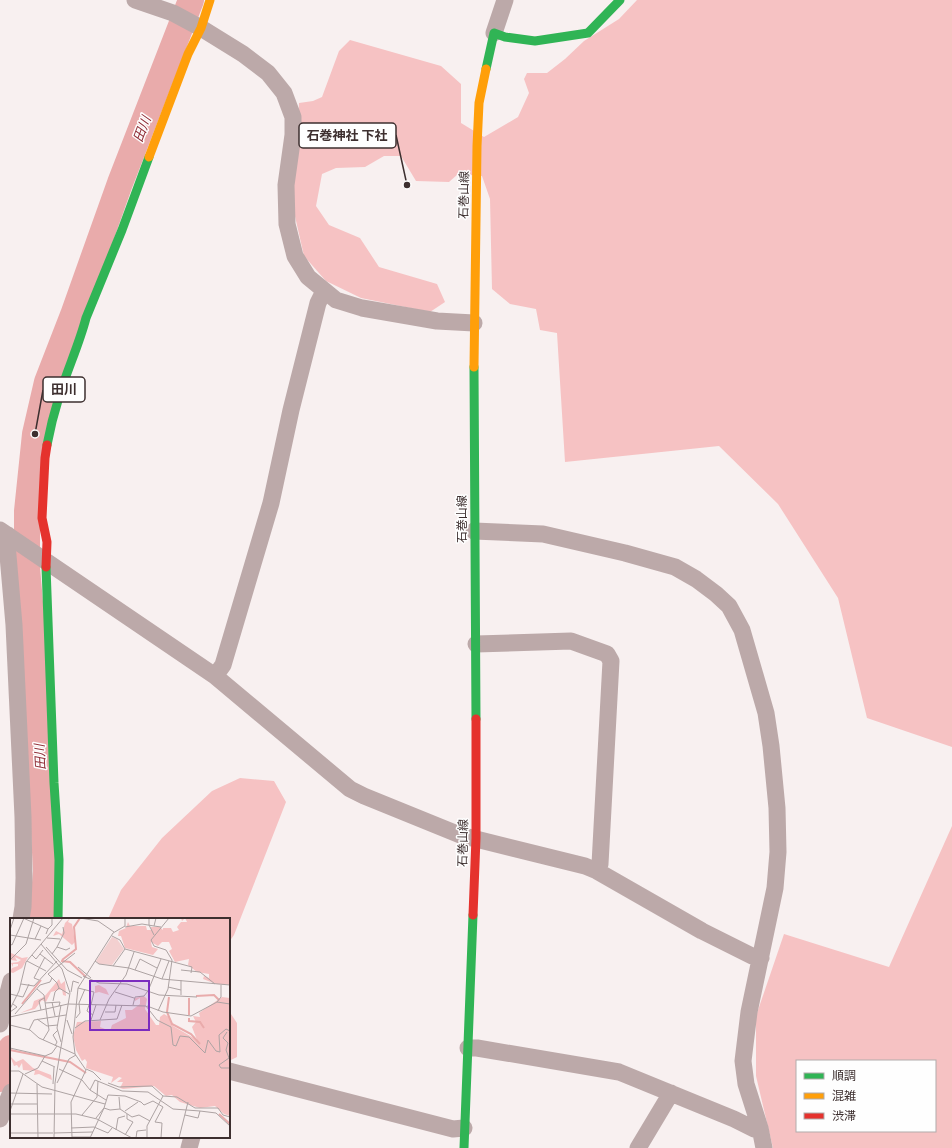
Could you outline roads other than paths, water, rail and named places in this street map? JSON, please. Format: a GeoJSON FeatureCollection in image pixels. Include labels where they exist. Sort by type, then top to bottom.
{"type":"FeatureCollection","features":[{"type":"Feature","properties":{"kind":"main road"},"geometry":{"type":"LineString","coordinates":[[58,918],[59,860],[42,558],[47,542],[42,518],[45,458],[51,425],[59,396],[86,318],[122,230],[198,26],[210,0]]}},
{"type":"Feature","properties":{"kind":"main road"},"geometry":{"type":"LineString","coordinates":[[494,33],[535,41],[588,33],[620,0]]}},
{"type":"Feature","properties":{"kind":"main road","name":"石巻山線"},"geometry":{"type":"LineString","coordinates":[[464,1148],[476,838],[474,323],[476,146],[479,103],[494,33]]}},
{"type":"Feature","properties":{"kind":"street"},"geometry":{"type":"LineString","coordinates":[[135,0],[173,13],[198,26],[243,54],[268,73],[284,93],[293,117],[294,135],[286,185],[287,224],[295,256],[308,277],[336,300],[362,308],[437,321],[474,323]]}},
{"type":"Feature","properties":{"kind":"street"},"geometry":{"type":"LineString","coordinates":[[494,33],[505,0]]}},
{"type":"Feature","properties":{"kind":"street"},"geometry":{"type":"LineString","coordinates":[[216,676],[223,665],[271,503],[291,410],[318,303],[324,291]]}},
{"type":"Feature","properties":{"kind":"street"},"geometry":{"type":"LineString","coordinates":[[474,531],[543,534],[618,551],[675,567],[696,579],[729,606],[742,630],[766,713],[775,784],[778,852],[775,888],[749,1012],[743,1061],[746,1084],[760,1128],[764,1148]]}},
{"type":"Feature","properties":{"kind":"street"},"geometry":{"type":"LineString","coordinates":[[7,534],[216,676],[350,789],[460,835],[597,870],[702,931],[752,956],[761,958]]}},
{"type":"Feature","properties":{"kind":"street"},"geometry":{"type":"LineString","coordinates":[[7,534],[14,625],[23,817],[23,885],[21,918]]}},
{"type":"Feature","properties":{"kind":"street"},"geometry":{"type":"LineString","coordinates":[[476,644],[571,641],[607,654],[612,661],[600,864],[597,870]]}},
{"type":"Feature","properties":{"kind":"street"},"geometry":{"type":"LineString","coordinates":[[0,1024],[10,985]]}},
{"type":"Feature","properties":{"kind":"street"},"geometry":{"type":"LineString","coordinates":[[468,1048],[477,1048],[619,1072],[754,1129],[760,1128]]}},
{"type":"Feature","properties":{"kind":"street"},"geometry":{"type":"LineString","coordinates":[[230,1072],[453,1128],[464,1128]]}},
{"type":"Feature","properties":{"kind":"street"},"geometry":{"type":"LineString","coordinates":[[638,1148],[671,1093]]}},
{"type":"Feature","properties":{"kind":"street"},"geometry":{"type":"LineString","coordinates":[[0,1119],[10,1094]]}},
{"type":"Feature","properties":{"kind":"street"},"geometry":{"type":"LineString","coordinates":[[189,1148],[192,1138]]}},
{"type":"Feature","properties":{"kind":"waterway","name":"田川"},"geometry":{"type":"LineString","coordinates":[[42,918],[46,871],[35,660],[27,568],[27,511],[35,434],[47,382],[73,315],[120,183],[191,0]]}},
{"type":"Feature","properties":{"kind":"waterway","name":"田川"},"geometry":{"type":"LineString","coordinates":[[0,1079],[10,1051]]}},
{"type":"Feature","properties":{"kind":"place","name":"石巻神社 下社"},"geometry":{"type":"Point","coordinates":[407,185]}},
{"type":"Feature","properties":{"kind":"place","name":"田川"},"geometry":{"type":"Point","coordinates":[35,434]}}]}
